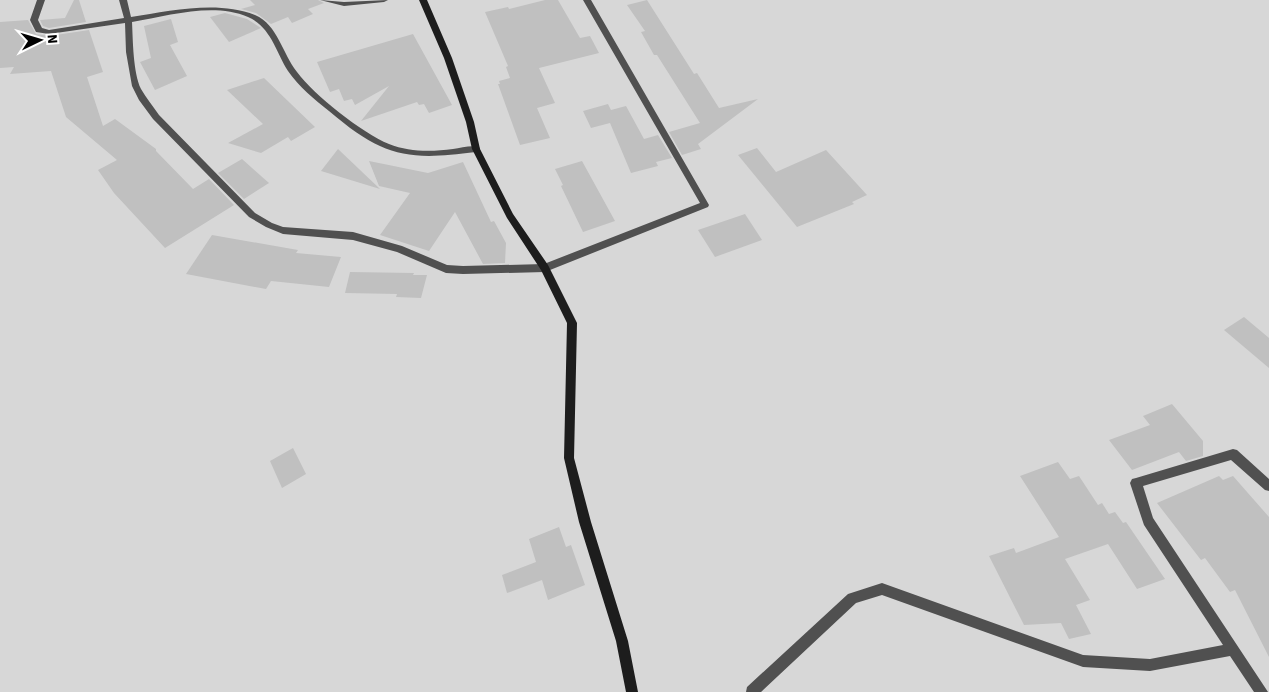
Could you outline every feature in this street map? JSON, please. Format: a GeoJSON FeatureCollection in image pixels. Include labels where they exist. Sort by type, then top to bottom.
{"type":"FeatureCollection","features":[{"type":"Feature","properties":{"kind":"street"},"geometry":{"type":"LineString","coordinates":[[41,0],[34,20],[39,30],[49,32],[200,9],[220,9],[246,14],[261,21],[290,68],[305,86],[368,139],[403,152],[427,154],[476,149]]}},
{"type":"Feature","properties":{"kind":"street"},"geometry":{"type":"LineString","coordinates":[[123,0],[128,20],[135,77],[142,98],[156,117],[252,215],[269,225],[283,230],[362,239],[399,249],[446,269],[545,268],[705,206],[588,0]]}},
{"type":"Feature","properties":{"kind":"street"},"geometry":{"type":"LineString","coordinates":[[324,0],[344,4],[384,0]]}},
{"type":"Feature","properties":{"kind":"street"},"geometry":{"type":"LineString","coordinates":[[423,0],[448,58],[470,122],[476,149],[510,216],[545,268],[572,322],[569,458],[585,522],[622,641],[632,692]]}},
{"type":"Feature","properties":{"kind":"street"},"geometry":{"type":"LineString","coordinates":[[1262,692],[1148,521],[1136,483],[1233,454],[1269,486]]}},
{"type":"Feature","properties":{"kind":"street"},"geometry":{"type":"LineString","coordinates":[[752,692],[852,598],[882,589],[1083,661],[1150,665],[1232,648]]}},
{"type":"Feature","properties":{"kind":"shaded area"},"geometry":{"type":"Polygon","coordinates":[[[0,0],[1269,0],[1269,692],[0,692],[0,0]]]}},
{"type":"Feature","properties":{"kind":"building"},"geometry":{"type":"Polygon","coordinates":[[[74,0],[79,0],[86,22],[49,28],[43,26],[40,20],[65,18],[74,0]]]}},
{"type":"Feature","properties":{"kind":"building"},"geometry":{"type":"Polygon","coordinates":[[[250,0],[318,0],[324,3],[308,9],[313,14],[292,23],[288,17],[271,24],[256,13],[241,9],[255,5],[250,0]]]}},
{"type":"Feature","properties":{"kind":"building"},"geometry":{"type":"Polygon","coordinates":[[[545,0],[558,0],[580,38],[590,36],[599,53],[539,68],[555,103],[537,108],[550,138],[520,145],[498,84],[500,84],[499,81],[510,78],[506,67],[508,66],[485,12],[508,7],[509,9],[545,0]]]}},
{"type":"Feature","properties":{"kind":"building"},"geometry":{"type":"Polygon","coordinates":[[[647,0],[694,74],[697,73],[719,108],[758,99],[698,144],[701,149],[682,155],[669,132],[700,123],[657,55],[654,55],[641,32],[645,31],[627,5],[647,0]]]}},
{"type":"Feature","properties":{"kind":"building"},"geometry":{"type":"Polygon","coordinates":[[[225,13],[247,19],[261,28],[229,42],[210,17],[225,13]]]}},
{"type":"Feature","properties":{"kind":"building"},"geometry":{"type":"Polygon","coordinates":[[[171,19],[178,42],[170,45],[187,76],[155,90],[140,62],[151,58],[144,26],[171,19]]]}},
{"type":"Feature","properties":{"kind":"building"},"geometry":{"type":"Polygon","coordinates":[[[28,20],[36,34],[49,36],[89,30],[103,72],[87,77],[103,126],[115,119],[156,149],[193,189],[209,179],[234,205],[165,248],[114,193],[98,170],[117,160],[66,117],[51,71],[10,74],[14,67],[0,68],[0,22],[28,20]]]}},
{"type":"Feature","properties":{"kind":"building"},"geometry":{"type":"Polygon","coordinates":[[[413,34],[452,105],[429,113],[424,104],[419,105],[417,102],[361,121],[389,86],[355,105],[352,99],[344,101],[339,89],[330,92],[317,62],[413,34]]]}},
{"type":"Feature","properties":{"kind":"building"},"geometry":{"type":"Polygon","coordinates":[[[264,78],[315,127],[291,141],[288,137],[261,153],[228,143],[263,124],[227,90],[264,78]]]}},
{"type":"Feature","properties":{"kind":"building"},"geometry":{"type":"Polygon","coordinates":[[[608,104],[611,110],[626,106],[644,139],[658,135],[672,158],[656,162],[658,166],[631,173],[610,123],[591,128],[583,111],[608,104]]]}},
{"type":"Feature","properties":{"kind":"building"},"geometry":{"type":"Polygon","coordinates":[[[757,148],[776,172],[826,150],[867,195],[852,202],[854,204],[797,227],[738,155],[757,148]]]}},
{"type":"Feature","properties":{"kind":"building"},"geometry":{"type":"Polygon","coordinates":[[[338,149],[380,189],[321,171],[338,149]]]}},
{"type":"Feature","properties":{"kind":"building"},"geometry":{"type":"Polygon","coordinates":[[[242,159],[269,183],[244,199],[218,173],[242,159]]]}},
{"type":"Feature","properties":{"kind":"building"},"geometry":{"type":"Polygon","coordinates":[[[369,161],[428,173],[463,162],[491,222],[494,221],[506,243],[505,263],[483,264],[455,212],[429,251],[380,235],[410,193],[379,186],[369,161]]]}},
{"type":"Feature","properties":{"kind":"building"},"geometry":{"type":"Polygon","coordinates":[[[582,161],[615,221],[583,232],[555,169],[582,161]]]}},
{"type":"Feature","properties":{"kind":"building"},"geometry":{"type":"Polygon","coordinates":[[[745,214],[762,240],[715,257],[698,230],[745,214]]]}},
{"type":"Feature","properties":{"kind":"building"},"geometry":{"type":"Polygon","coordinates":[[[212,235],[298,250],[296,253],[341,257],[329,287],[271,281],[266,289],[186,274],[212,235]]]}},
{"type":"Feature","properties":{"kind":"building"},"geometry":{"type":"Polygon","coordinates":[[[350,272],[427,275],[421,298],[396,297],[397,294],[345,293],[350,272]]]}},
{"type":"Feature","properties":{"kind":"building"},"geometry":{"type":"Polygon","coordinates":[[[1244,317],[1269,338],[1269,368],[1224,330],[1244,317]]]}},
{"type":"Feature","properties":{"kind":"building"},"geometry":{"type":"Polygon","coordinates":[[[1172,404],[1203,441],[1203,456],[1186,461],[1179,452],[1132,470],[1109,440],[1150,425],[1143,416],[1172,404]]]}},
{"type":"Feature","properties":{"kind":"building"},"geometry":{"type":"Polygon","coordinates":[[[293,448],[306,474],[282,488],[270,461],[293,448]]]}},
{"type":"Feature","properties":{"kind":"building"},"geometry":{"type":"Polygon","coordinates":[[[1058,462],[1070,479],[1079,476],[1098,505],[1102,503],[1109,514],[1115,512],[1123,523],[1126,522],[1165,579],[1137,589],[1108,544],[1065,559],[1090,600],[1076,605],[1091,634],[1069,639],[1061,623],[1024,625],[989,556],[1014,548],[1016,553],[1059,537],[1020,476],[1058,462]]]}},
{"type":"Feature","properties":{"kind":"building"},"geometry":{"type":"Polygon","coordinates":[[[1219,476],[1223,480],[1233,476],[1269,517],[1269,657],[1235,590],[1230,592],[1205,558],[1201,560],[1157,503],[1219,476]]]}},
{"type":"Feature","properties":{"kind":"building"},"geometry":{"type":"Polygon","coordinates":[[[559,527],[566,547],[571,545],[585,585],[548,600],[542,580],[507,593],[502,575],[536,562],[529,539],[559,527]]]}}]}
